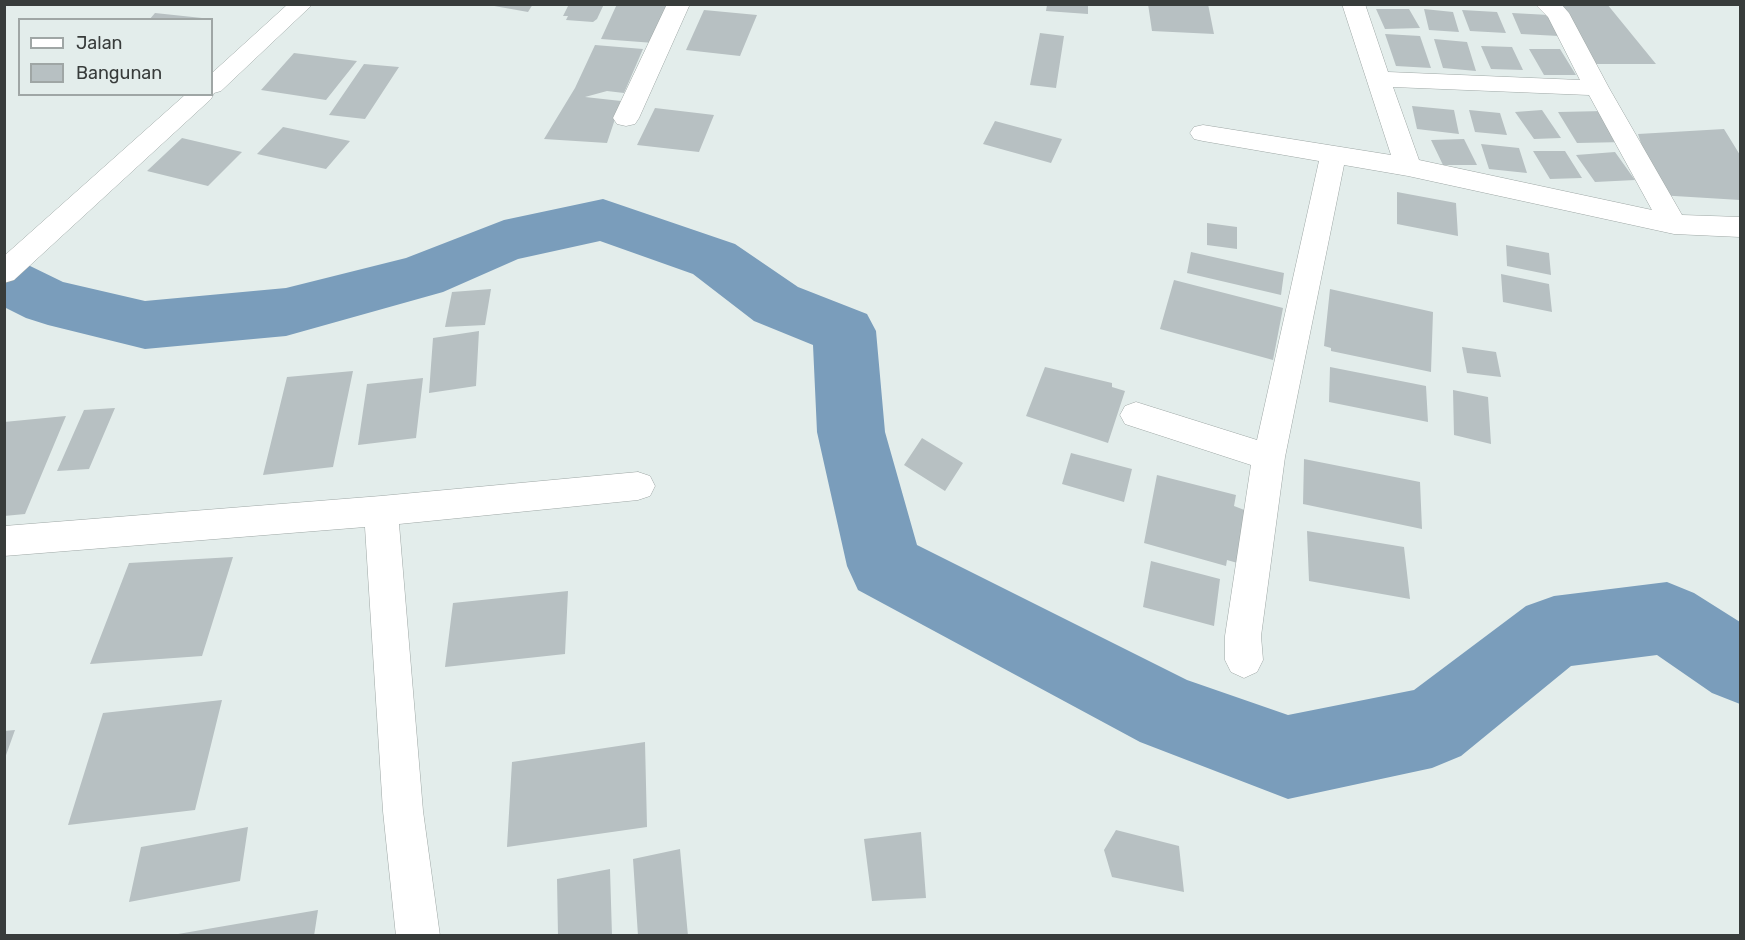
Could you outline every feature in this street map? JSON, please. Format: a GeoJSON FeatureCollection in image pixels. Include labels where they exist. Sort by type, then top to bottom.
{"type":"FeatureCollection","features":[{"type":"Feature","properties":{"kind":"street"},"geometry":{"type":"LineString","coordinates":[[213,85],[302,4]]}},
{"type":"Feature","properties":{"kind":"street"},"geometry":{"type":"LineString","coordinates":[[626,118],[679,4]]}},
{"type":"Feature","properties":{"kind":"street"},"geometry":{"type":"LineString","coordinates":[[1353,4],[1408,167]]}},
{"type":"Feature","properties":{"kind":"street"},"geometry":{"type":"LineString","coordinates":[[1546,4],[1558,13],[1597,88],[1674,224]]}},
{"type":"Feature","properties":{"kind":"street"},"geometry":{"type":"LineString","coordinates":[[1378,79],[1597,88]]}},
{"type":"Feature","properties":{"kind":"street"},"geometry":{"type":"LineString","coordinates":[[4,273],[200,96]]}},
{"type":"Feature","properties":{"kind":"street"},"geometry":{"type":"LineString","coordinates":[[1203,133],[1408,167],[1674,224],[1740,227]]}},
{"type":"Feature","properties":{"kind":"street"},"geometry":{"type":"LineString","coordinates":[[1244,660],[1243,636],[1269,457],[1334,155]]}},
{"type":"Feature","properties":{"kind":"street"},"geometry":{"type":"LineString","coordinates":[[1136,415],[1269,457]]}},
{"type":"Feature","properties":{"kind":"street"},"geometry":{"type":"LineString","coordinates":[[4,541],[381,511],[638,486]]}},
{"type":"Feature","properties":{"kind":"street"},"geometry":{"type":"LineString","coordinates":[[381,511],[403,811],[418,936]]}},
{"type":"Feature","properties":{"kind":"building"},"geometry":{"type":"Polygon","coordinates":[[[483,4],[533,4],[528,12],[483,4]]]}},
{"type":"Feature","properties":{"kind":"building"},"geometry":{"type":"Polygon","coordinates":[[[569,4],[604,4],[597,19],[593,22],[566,20],[568,16],[563,16],[569,4]]]}},
{"type":"Feature","properties":{"kind":"building"},"geometry":{"type":"Polygon","coordinates":[[[617,4],[670,4],[654,43],[601,39],[617,4]]]}},
{"type":"Feature","properties":{"kind":"building"},"geometry":{"type":"Polygon","coordinates":[[[1148,4],[1208,4],[1214,34],[1152,31],[1148,4]]]}},
{"type":"Feature","properties":{"kind":"building"},"geometry":{"type":"Polygon","coordinates":[[[1562,4],[1607,4],[1656,64],[1595,64],[1562,4]]]}},
{"type":"Feature","properties":{"kind":"building"},"geometry":{"type":"Polygon","coordinates":[[[1047,5],[1088,5],[1088,14],[1046,11],[1047,5]]]}},
{"type":"Feature","properties":{"kind":"building"},"geometry":{"type":"Polygon","coordinates":[[[1376,9],[1409,9],[1420,28],[1385,29],[1376,9]]]}},
{"type":"Feature","properties":{"kind":"building"},"geometry":{"type":"Polygon","coordinates":[[[1424,9],[1453,12],[1459,32],[1429,30],[1424,9]]]}},
{"type":"Feature","properties":{"kind":"building"},"geometry":{"type":"Polygon","coordinates":[[[704,10],[757,15],[740,56],[686,50],[704,10]]]}},
{"type":"Feature","properties":{"kind":"building"},"geometry":{"type":"Polygon","coordinates":[[[1462,10],[1497,12],[1506,33],[1470,31],[1462,10]]]}},
{"type":"Feature","properties":{"kind":"building"},"geometry":{"type":"Polygon","coordinates":[[[155,13],[202,18],[151,18],[155,13]]]}},
{"type":"Feature","properties":{"kind":"building"},"geometry":{"type":"Polygon","coordinates":[[[1512,13],[1549,15],[1559,36],[1521,34],[1512,13]]]}},
{"type":"Feature","properties":{"kind":"building"},"geometry":{"type":"Polygon","coordinates":[[[1040,33],[1064,36],[1056,88],[1030,85],[1040,33]]]}},
{"type":"Feature","properties":{"kind":"building"},"geometry":{"type":"Polygon","coordinates":[[[1385,34],[1420,36],[1431,68],[1396,66],[1385,34]]]}},
{"type":"Feature","properties":{"kind":"building"},"geometry":{"type":"Polygon","coordinates":[[[1434,39],[1467,42],[1476,71],[1443,68],[1434,39]]]}},
{"type":"Feature","properties":{"kind":"building"},"geometry":{"type":"Polygon","coordinates":[[[595,45],[643,49],[624,93],[607,91],[585,97],[621,101],[607,143],[544,139],[575,88],[595,45]]]}},
{"type":"Feature","properties":{"kind":"building"},"geometry":{"type":"Polygon","coordinates":[[[1481,46],[1512,47],[1523,70],[1491,69],[1481,46]]]}},
{"type":"Feature","properties":{"kind":"building"},"geometry":{"type":"Polygon","coordinates":[[[1529,49],[1560,49],[1576,75],[1544,75],[1529,49]]]}},
{"type":"Feature","properties":{"kind":"building"},"geometry":{"type":"Polygon","coordinates":[[[294,53],[357,61],[326,100],[261,90],[294,53]]]}},
{"type":"Feature","properties":{"kind":"building"},"geometry":{"type":"Polygon","coordinates":[[[364,64],[399,67],[365,119],[329,115],[364,64]]]}},
{"type":"Feature","properties":{"kind":"building"},"geometry":{"type":"Polygon","coordinates":[[[1412,106],[1454,110],[1459,134],[1417,129],[1412,106]]]}},
{"type":"Feature","properties":{"kind":"building"},"geometry":{"type":"Polygon","coordinates":[[[655,108],[714,115],[699,152],[637,145],[655,108]]]}},
{"type":"Feature","properties":{"kind":"building"},"geometry":{"type":"Polygon","coordinates":[[[1469,110],[1500,113],[1507,135],[1475,132],[1469,110]]]}},
{"type":"Feature","properties":{"kind":"building"},"geometry":{"type":"Polygon","coordinates":[[[1542,110],[1561,138],[1534,139],[1515,112],[1542,110]]]}},
{"type":"Feature","properties":{"kind":"building"},"geometry":{"type":"Polygon","coordinates":[[[1604,111],[1625,142],[1577,143],[1558,112],[1604,111]]]}},
{"type":"Feature","properties":{"kind":"building"},"geometry":{"type":"Polygon","coordinates":[[[995,121],[1062,139],[1051,163],[983,144],[995,121]]]}},
{"type":"Feature","properties":{"kind":"building"},"geometry":{"type":"Polygon","coordinates":[[[283,127],[350,141],[326,169],[257,154],[283,127]]]}},
{"type":"Feature","properties":{"kind":"building"},"geometry":{"type":"Polygon","coordinates":[[[1724,129],[1740,155],[1740,200],[1658,195],[1638,134],[1724,129]]]}},
{"type":"Feature","properties":{"kind":"building"},"geometry":{"type":"Polygon","coordinates":[[[182,138],[242,152],[208,186],[147,171],[182,138]]]}},
{"type":"Feature","properties":{"kind":"building"},"geometry":{"type":"Polygon","coordinates":[[[1464,139],[1477,165],[1443,165],[1431,140],[1464,139]]]}},
{"type":"Feature","properties":{"kind":"building"},"geometry":{"type":"Polygon","coordinates":[[[1481,144],[1519,148],[1527,173],[1489,169],[1481,144]]]}},
{"type":"Feature","properties":{"kind":"building"},"geometry":{"type":"Polygon","coordinates":[[[1533,151],[1565,151],[1582,178],[1550,179],[1533,151]]]}},
{"type":"Feature","properties":{"kind":"building"},"geometry":{"type":"Polygon","coordinates":[[[1615,152],[1635,180],[1595,182],[1576,155],[1615,152]]]}},
{"type":"Feature","properties":{"kind":"building"},"geometry":{"type":"Polygon","coordinates":[[[1397,192],[1456,203],[1458,236],[1397,224],[1397,192]]]}},
{"type":"Feature","properties":{"kind":"building"},"geometry":{"type":"Polygon","coordinates":[[[1207,223],[1237,227],[1237,249],[1207,245],[1207,223]]]}},
{"type":"Feature","properties":{"kind":"building"},"geometry":{"type":"Polygon","coordinates":[[[1506,245],[1549,253],[1551,275],[1507,266],[1506,245]]]}},
{"type":"Feature","properties":{"kind":"building"},"geometry":{"type":"Polygon","coordinates":[[[1191,252],[1284,273],[1281,295],[1187,273],[1191,252]]]}},
{"type":"Feature","properties":{"kind":"building"},"geometry":{"type":"Polygon","coordinates":[[[1501,274],[1549,284],[1552,312],[1503,302],[1501,274]]]}},
{"type":"Feature","properties":{"kind":"building"},"geometry":{"type":"Polygon","coordinates":[[[1174,280],[1283,308],[1273,360],[1160,329],[1174,280]]]}},
{"type":"Feature","properties":{"kind":"building"},"geometry":{"type":"Polygon","coordinates":[[[491,289],[485,325],[445,327],[452,292],[491,289]]]}},
{"type":"Feature","properties":{"kind":"building"},"geometry":{"type":"Polygon","coordinates":[[[1330,289],[1433,312],[1431,372],[1331,351],[1331,348],[1324,346],[1330,289]]]}},
{"type":"Feature","properties":{"kind":"building"},"geometry":{"type":"Polygon","coordinates":[[[479,331],[476,386],[429,393],[433,338],[479,331]]]}},
{"type":"Feature","properties":{"kind":"building"},"geometry":{"type":"Polygon","coordinates":[[[1462,347],[1496,352],[1501,377],[1467,373],[1462,347]]]}},
{"type":"Feature","properties":{"kind":"building"},"geometry":{"type":"Polygon","coordinates":[[[1045,367],[1112,383],[1112,387],[1125,391],[1108,443],[1026,416],[1045,367]]]}},
{"type":"Feature","properties":{"kind":"building"},"geometry":{"type":"Polygon","coordinates":[[[1330,367],[1426,386],[1428,422],[1329,402],[1330,367]]]}},
{"type":"Feature","properties":{"kind":"building"},"geometry":{"type":"Polygon","coordinates":[[[353,371],[333,467],[263,475],[287,377],[353,371]]]}},
{"type":"Feature","properties":{"kind":"building"},"geometry":{"type":"Polygon","coordinates":[[[423,378],[416,438],[358,445],[367,384],[423,378]]]}},
{"type":"Feature","properties":{"kind":"building"},"geometry":{"type":"Polygon","coordinates":[[[1453,390],[1488,397],[1491,444],[1454,435],[1453,390]]]}},
{"type":"Feature","properties":{"kind":"building"},"geometry":{"type":"Polygon","coordinates":[[[115,408],[89,469],[57,471],[84,410],[115,408]]]}},
{"type":"Feature","properties":{"kind":"building"},"geometry":{"type":"Polygon","coordinates":[[[66,416],[25,514],[4,516],[4,422],[66,416]]]}},
{"type":"Feature","properties":{"kind":"building"},"geometry":{"type":"Polygon","coordinates":[[[922,438],[963,463],[945,491],[904,465],[922,438]]]}},
{"type":"Feature","properties":{"kind":"building"},"geometry":{"type":"Polygon","coordinates":[[[1071,453],[1132,469],[1124,502],[1062,484],[1071,453]]]}},
{"type":"Feature","properties":{"kind":"building"},"geometry":{"type":"Polygon","coordinates":[[[1304,459],[1420,482],[1422,529],[1303,504],[1304,459]]]}},
{"type":"Feature","properties":{"kind":"building"},"geometry":{"type":"Polygon","coordinates":[[[1157,475],[1236,495],[1234,506],[1247,511],[1241,564],[1227,560],[1226,566],[1144,543],[1157,475]]]}},
{"type":"Feature","properties":{"kind":"building"},"geometry":{"type":"Polygon","coordinates":[[[1307,531],[1404,547],[1410,599],[1309,581],[1307,531]]]}},
{"type":"Feature","properties":{"kind":"building"},"geometry":{"type":"Polygon","coordinates":[[[233,557],[202,656],[90,664],[129,563],[233,557]]]}},
{"type":"Feature","properties":{"kind":"building"},"geometry":{"type":"Polygon","coordinates":[[[1151,561],[1220,579],[1214,626],[1143,607],[1151,561]]]}},
{"type":"Feature","properties":{"kind":"building"},"geometry":{"type":"Polygon","coordinates":[[[568,591],[565,654],[445,667],[453,603],[568,591]]]}},
{"type":"Feature","properties":{"kind":"building"},"geometry":{"type":"Polygon","coordinates":[[[222,700],[195,810],[68,825],[103,713],[222,700]]]}},
{"type":"Feature","properties":{"kind":"building"},"geometry":{"type":"Polygon","coordinates":[[[15,730],[5,758],[4,758],[4,731],[15,730]]]}},
{"type":"Feature","properties":{"kind":"building"},"geometry":{"type":"Polygon","coordinates":[[[645,742],[647,827],[507,847],[512,762],[645,742]]]}},
{"type":"Feature","properties":{"kind":"building"},"geometry":{"type":"Polygon","coordinates":[[[248,827],[240,881],[129,902],[141,847],[248,827]]]}},
{"type":"Feature","properties":{"kind":"building"},"geometry":{"type":"Polygon","coordinates":[[[1116,830],[1179,846],[1184,892],[1112,877],[1104,850],[1116,830]]]}},
{"type":"Feature","properties":{"kind":"building"},"geometry":{"type":"Polygon","coordinates":[[[921,832],[926,898],[872,901],[864,839],[921,832]]]}},
{"type":"Feature","properties":{"kind":"building"},"geometry":{"type":"Polygon","coordinates":[[[680,849],[688,936],[638,936],[633,859],[680,849]]]}},
{"type":"Feature","properties":{"kind":"building"},"geometry":{"type":"Polygon","coordinates":[[[610,869],[612,936],[558,936],[557,879],[610,869]]]}},
{"type":"Feature","properties":{"kind":"building"},"geometry":{"type":"Polygon","coordinates":[[[318,910],[314,936],[178,936],[178,934],[318,910]]]}},
{"type":"Feature","properties":{"kind":"waterway"},"geometry":{"type":"LineString","coordinates":[[4,280],[48,302],[145,325],[286,312],[421,276],[504,241],[603,220],[714,259],[776,304],[844,331],[851,432],[885,566],[1169,714],[1288,757],[1432,727],[1554,632],[1667,618],[1740,666]]}}]}
